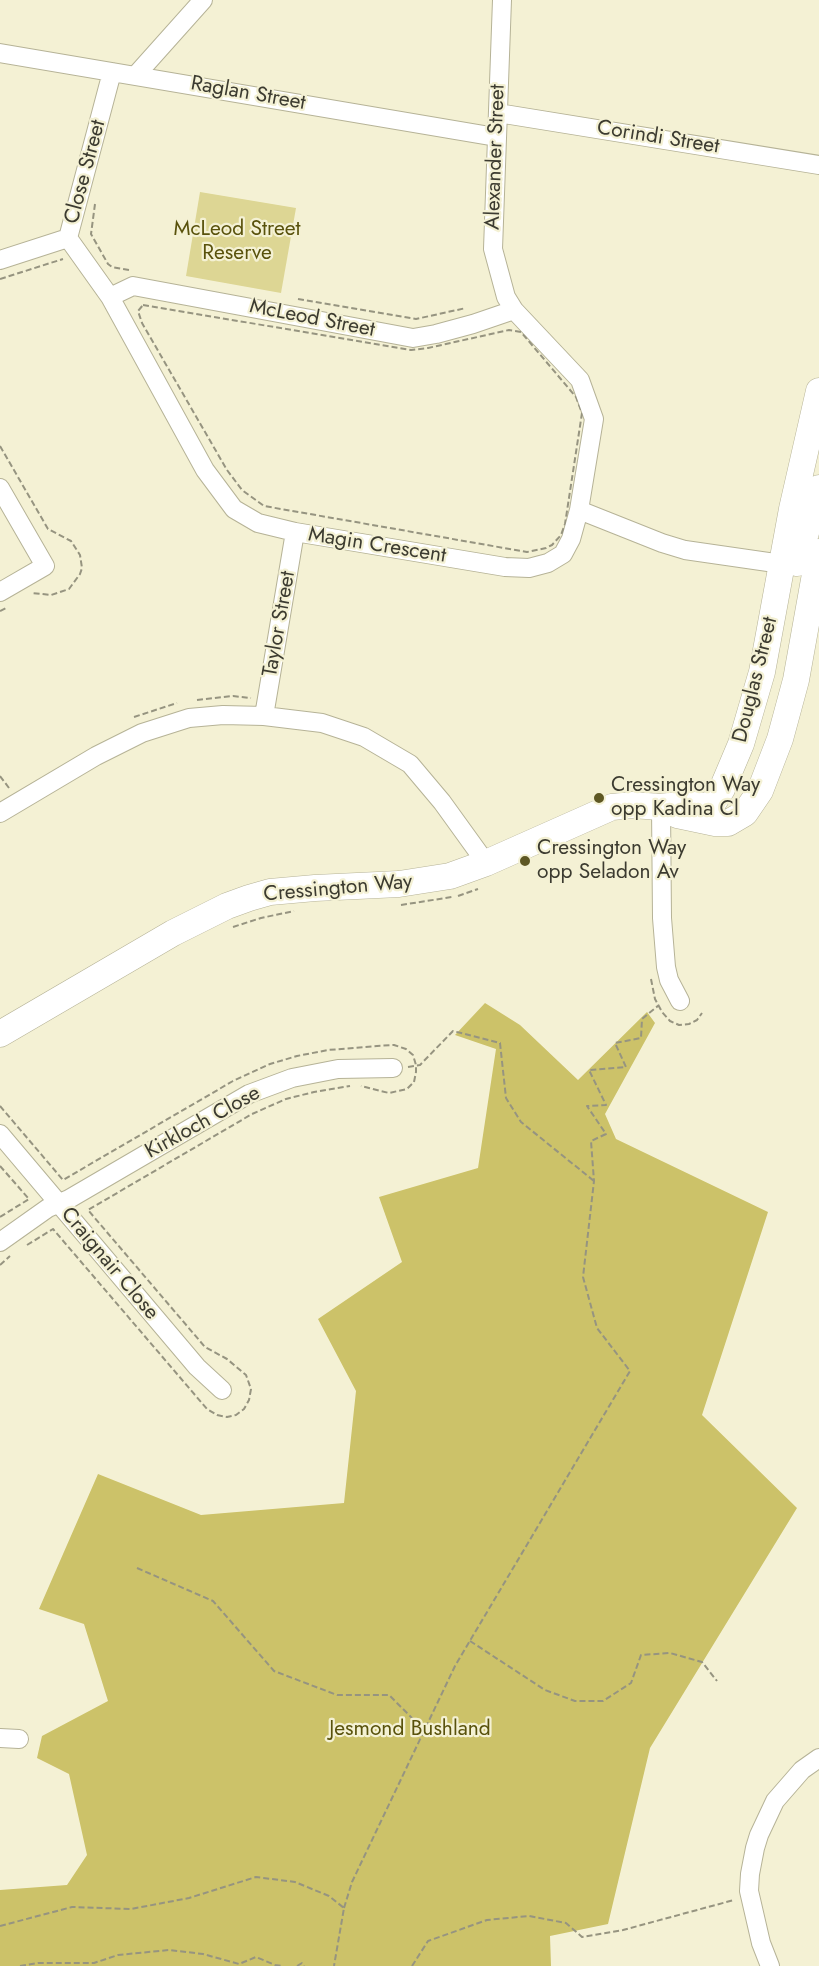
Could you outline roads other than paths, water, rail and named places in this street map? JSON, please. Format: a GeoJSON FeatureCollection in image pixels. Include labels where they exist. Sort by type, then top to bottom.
{"type":"FeatureCollection","features":[{"type":"Feature","properties":{"kind":"street"},"geometry":{"type":"LineString","coordinates":[[136,75],[203,0]]}},
{"type":"Feature","properties":{"kind":"street","name":"Alexander Street"},"geometry":{"type":"LineString","coordinates":[[502,0],[493,249],[506,297],[514,310]]}},
{"type":"Feature","properties":{"kind":"street","name":"Raglan Street"},"geometry":{"type":"LineString","coordinates":[[0,53],[496,137]]}},
{"type":"Feature","properties":{"kind":"street","name":"Close Street"},"geometry":{"type":"LineString","coordinates":[[0,260],[68,238],[112,72]]}},
{"type":"Feature","properties":{"kind":"street","name":"Corindi Street"},"geometry":{"type":"LineString","coordinates":[[498,113],[819,165]]}},
{"type":"Feature","properties":{"kind":"street","name":"Magin Crescent"},"geometry":{"type":"LineString","coordinates":[[68,238],[110,297],[205,470],[234,509],[258,523],[295,532],[505,567],[529,568],[548,563],[562,554],[572,539],[594,419],[580,380],[514,310]]}},
{"type":"Feature","properties":{"kind":"street","name":"McLeod Street"},"geometry":{"type":"LineString","coordinates":[[110,297],[133,286],[412,338],[464,327],[514,310]]}},
{"type":"Feature","properties":{"kind":"street","name":"Douglas Street"},"geometry":{"type":"LineString","coordinates":[[661,807],[685,804],[706,806],[714,802],[729,775],[741,744],[762,672],[782,564],[819,391]]}},
{"type":"Feature","properties":{"kind":"street"},"geometry":{"type":"LineString","coordinates":[[0,488],[45,566],[0,592]]}},
{"type":"Feature","properties":{"kind":"street"},"geometry":{"type":"LineString","coordinates":[[762,672],[785,605],[819,488]]}},
{"type":"Feature","properties":{"kind":"street"},"geometry":{"type":"LineString","coordinates":[[579,510],[685,550],[782,564]]}},
{"type":"Feature","properties":{"kind":"street","name":"Taylor Street"},"geometry":{"type":"LineString","coordinates":[[264,716],[295,532]]}},
{"type":"Feature","properties":{"kind":"street","name":"Douglas Street"},"geometry":{"type":"LineString","coordinates":[[661,807],[686,818],[724,823],[742,816],[755,799],[770,767],[788,712],[819,552]]}},
{"type":"Feature","properties":{"kind":"street"},"geometry":{"type":"LineString","coordinates":[[0,813],[96,756],[142,733],[189,718],[264,716],[322,723],[353,733],[410,764],[442,802],[486,862]]}},
{"type":"Feature","properties":{"kind":"street","name":"Cressington Way"},"geometry":{"type":"LineString","coordinates":[[0,1034],[173,933],[227,906],[249,898],[270,892],[416,882],[450,876],[612,807],[632,805],[661,807]]}},
{"type":"Feature","properties":{"kind":"street"},"geometry":{"type":"LineString","coordinates":[[661,807],[662,918],[666,967],[669,980],[680,1001]]}},
{"type":"Feature","properties":{"kind":"street","name":"Kirkloch Close"},"geometry":{"type":"LineString","coordinates":[[8,1247],[47,1208],[69,1199],[249,1094],[292,1078],[338,1069],[393,1068]]}},
{"type":"Feature","properties":{"kind":"street","name":"Craignair Close"},"geometry":{"type":"LineString","coordinates":[[0,1134],[197,1367],[222,1390]]}},
{"type":"Feature","properties":{"kind":"street"},"geometry":{"type":"LineString","coordinates":[[0,1738],[19,1739]]}},
{"type":"Feature","properties":{"kind":"street"},"geometry":{"type":"LineString","coordinates":[[770,1966],[761,1943],[749,1891],[755,1848],[775,1801],[802,1770],[819,1758]]}},
{"type":"Feature","properties":{"kind":"place","name":"Cressington Way opp Kadina Cl"},"geometry":{"type":"Point","coordinates":[599,798]}},
{"type":"Feature","properties":{"kind":"place","name":"Cressington Way opp Seladon Av"},"geometry":{"type":"Point","coordinates":[525,861]}},
{"type":"Feature","properties":{"kind":"park label","name":"McLeod Street Reserve"},"geometry":{"type":"Point","coordinates":[237,242]}},
{"type":"Feature","properties":{"kind":"park label","name":"Jesmond Bushland"},"geometry":{"type":"Point","coordinates":[410,1730]}}]}
